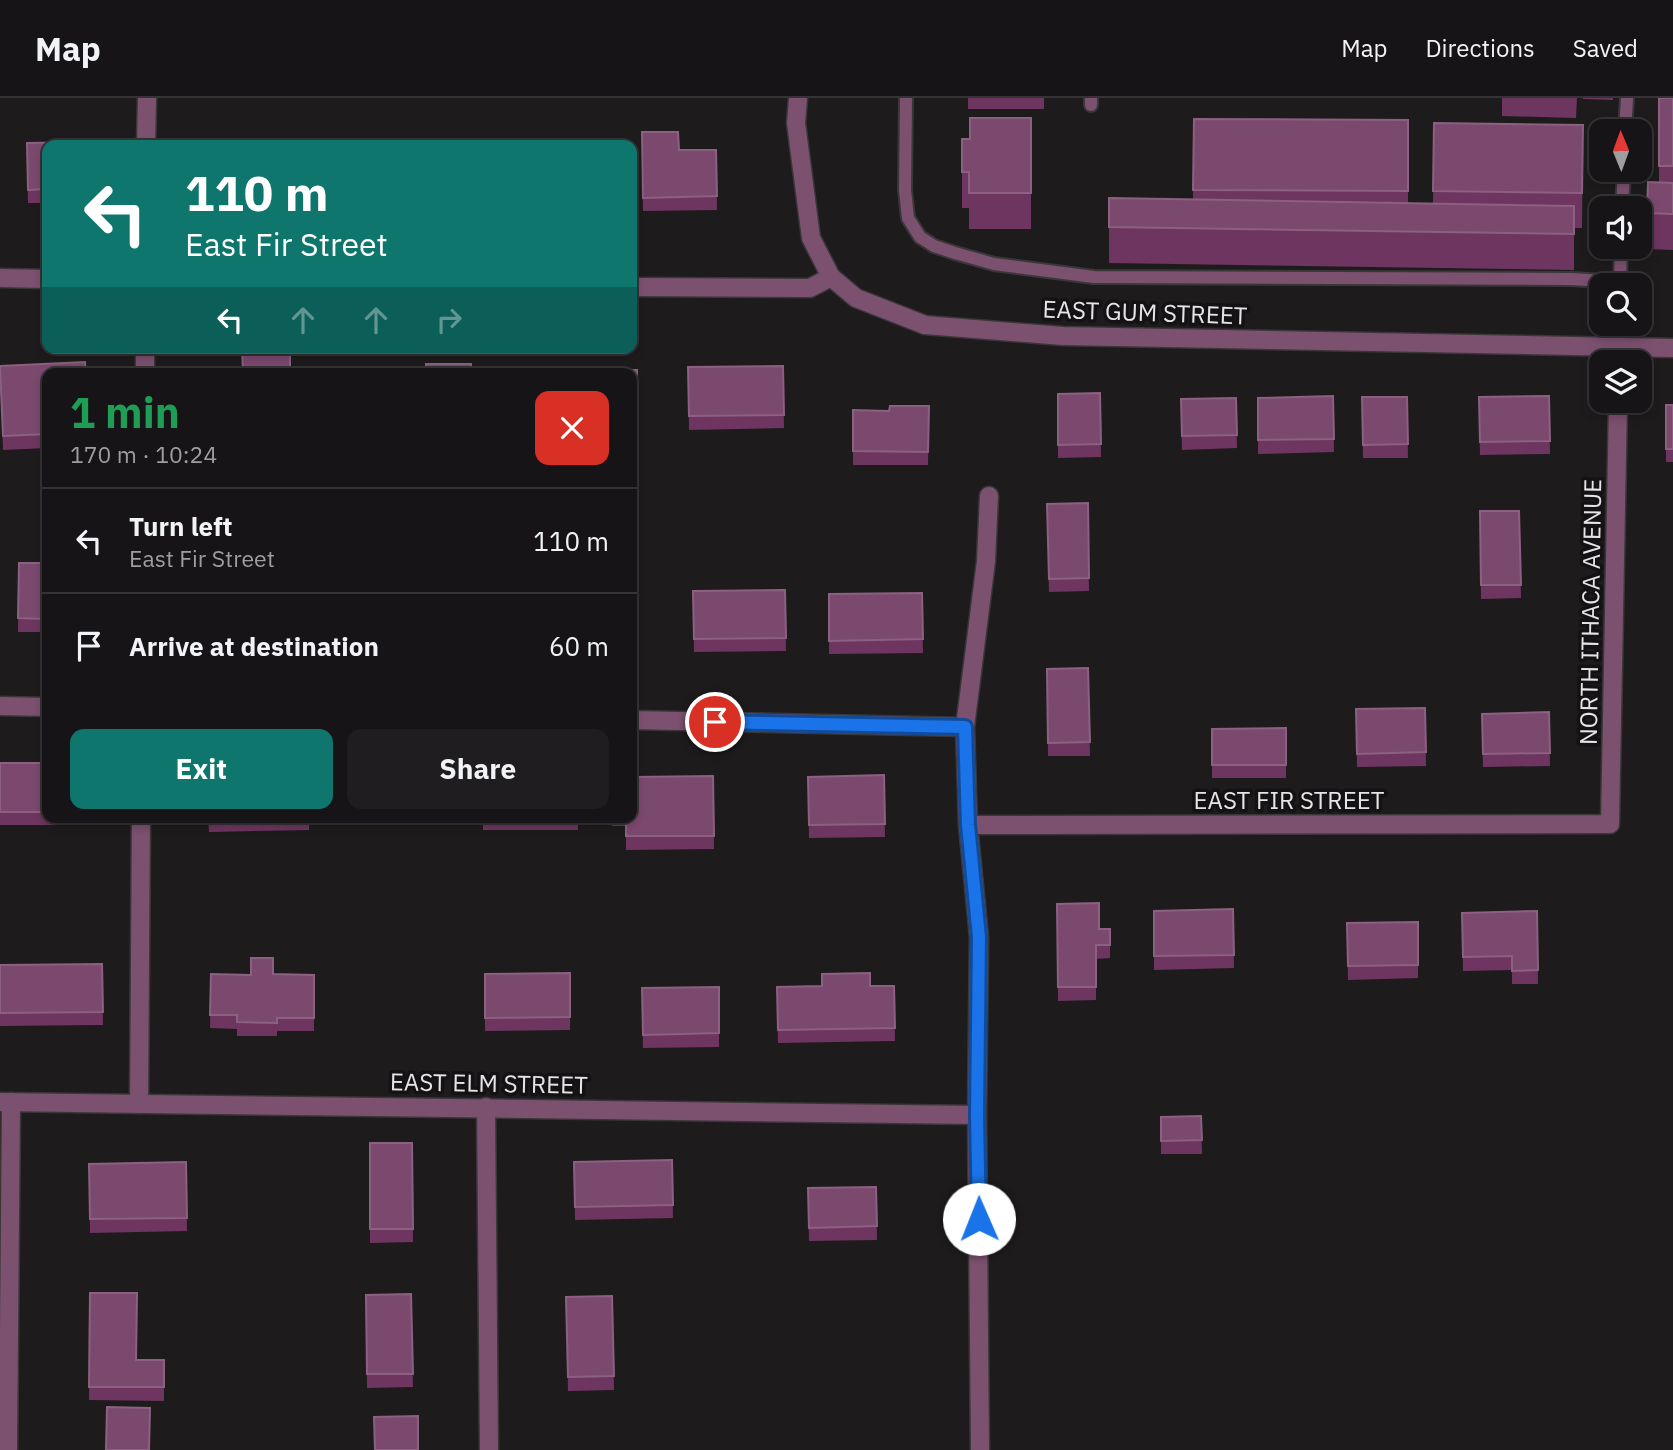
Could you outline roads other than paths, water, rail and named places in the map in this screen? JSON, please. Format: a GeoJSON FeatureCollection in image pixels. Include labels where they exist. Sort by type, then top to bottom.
{"type":"FeatureCollection","features":[{"type":"Feature","properties":{"kind":"street"},"geometry":{"type":"LineString","coordinates":[[146,140],[147,98]]}},
{"type":"Feature","properties":{"kind":"street"},"geometry":{"type":"LineString","coordinates":[[637,287],[810,288],[831,277],[811,238],[796,123],[798,98]]}},
{"type":"Feature","properties":{"kind":"street","name":"EAST GUM STREET"},"geometry":{"type":"LineString","coordinates":[[831,277],[856,298],[925,325],[1063,336],[1589,354]]}},
{"type":"Feature","properties":{"kind":"street"},"geometry":{"type":"LineString","coordinates":[[0,278],[42,279]]}},
{"type":"Feature","properties":{"kind":"street","name":"EAST GUM STREET"},"geometry":{"type":"LineString","coordinates":[[1652,351],[1673,348]]}},
{"type":"Feature","properties":{"kind":"street","name":"NORTH ITHACA AVENUE"},"geometry":{"type":"LineString","coordinates":[[1610,824],[1618,413]]}},
{"type":"Feature","properties":{"kind":"street"},"geometry":{"type":"LineString","coordinates":[[979,1450],[979,937],[968,825],[965,727],[981,612],[989,496]]}},
{"type":"Feature","properties":{"kind":"street"},"geometry":{"type":"LineString","coordinates":[[0,706],[42,707]]}},
{"type":"Feature","properties":{"kind":"street"},"geometry":{"type":"LineString","coordinates":[[637,720],[965,727]]}},
{"type":"Feature","properties":{"kind":"street"},"geometry":{"type":"LineString","coordinates":[[139,1104],[141,823]]}},
{"type":"Feature","properties":{"kind":"street","name":"EAST FIR STREET"},"geometry":{"type":"LineString","coordinates":[[968,825],[1610,824]]}},
{"type":"Feature","properties":{"kind":"street"},"geometry":{"type":"LineString","coordinates":[[6,1102],[8,1450]]}},
{"type":"Feature","properties":{"kind":"street","name":"EAST ELM STREET"},"geometry":{"type":"LineString","coordinates":[[6,1102],[977,1115]]}},
{"type":"Feature","properties":{"kind":"street"},"geometry":{"type":"LineString","coordinates":[[486,1107],[489,1450]]}},
{"type":"Feature","properties":{"kind":"lane"},"geometry":{"type":"LineString","coordinates":[[906,98],[905,190],[908,218],[920,237],[934,246],[993,264],[1094,277],[1589,281]]}},
{"type":"Feature","properties":{"kind":"lane"},"geometry":{"type":"LineString","coordinates":[[1626,119],[1627,98]]}}]}
